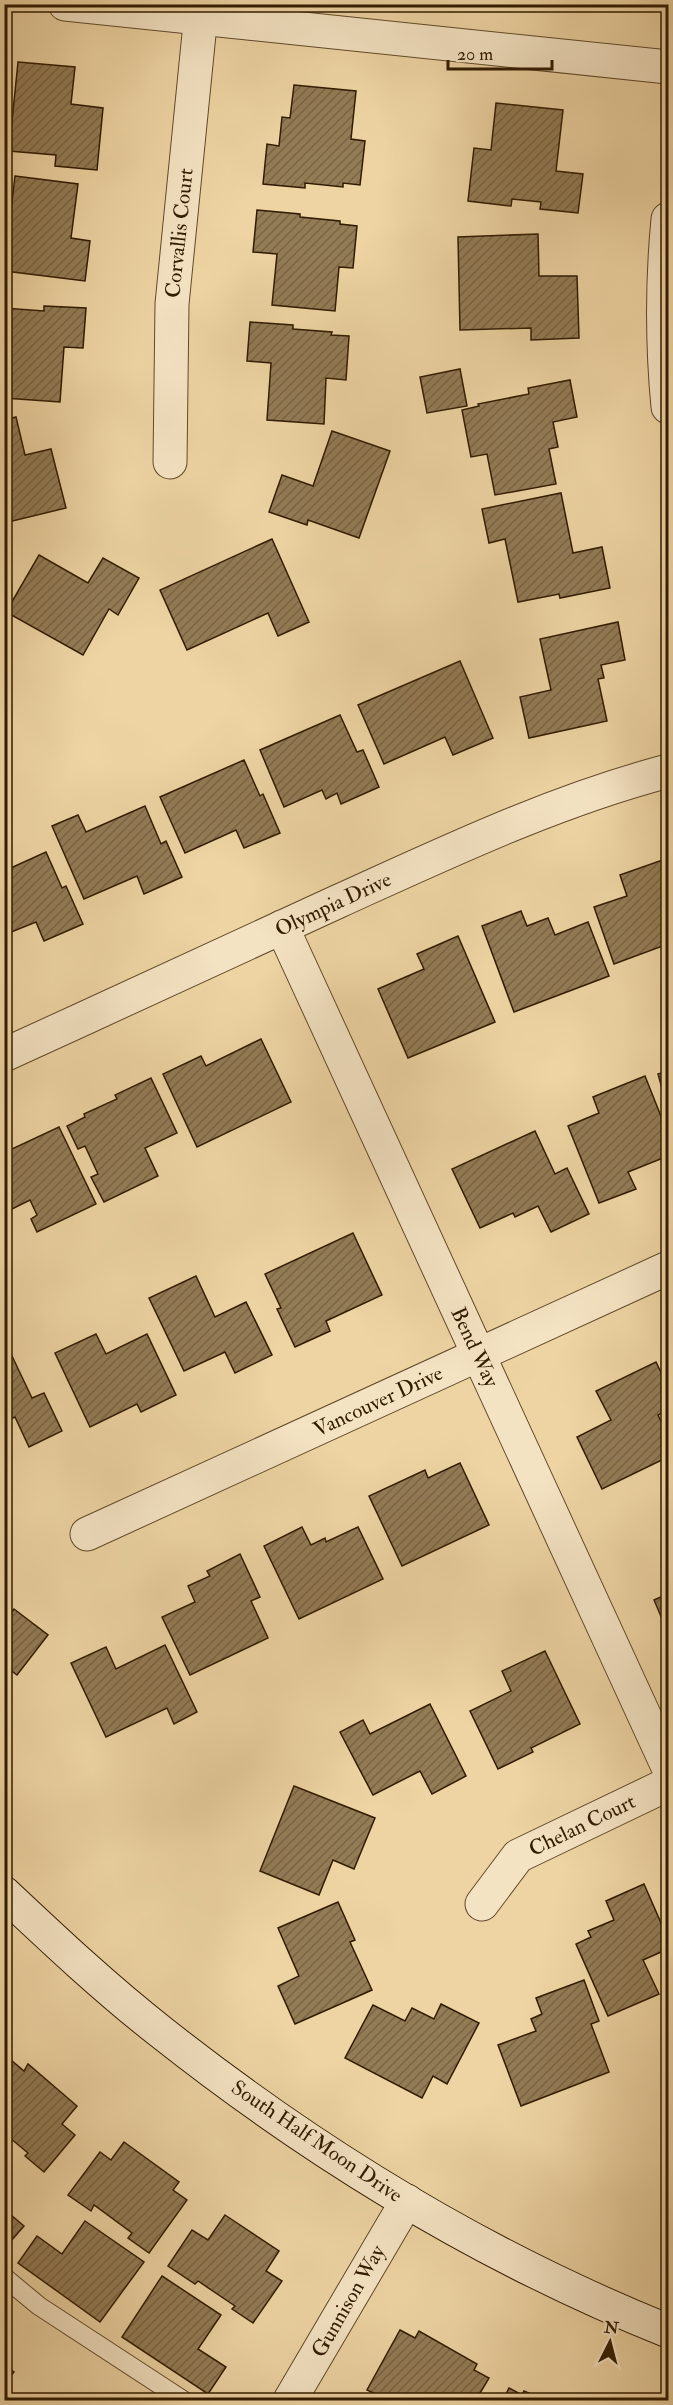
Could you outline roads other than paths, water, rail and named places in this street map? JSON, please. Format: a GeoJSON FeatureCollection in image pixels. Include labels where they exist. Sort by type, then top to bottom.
{"type":"FeatureCollection","features":[{"type":"Feature","properties":{"kind":"street"},"geometry":{"type":"LineString","coordinates":[[65,4],[201,12],[669,67]]}},
{"type":"Feature","properties":{"kind":"street","name":"Corvallis Court"},"geometry":{"type":"LineString","coordinates":[[170,462],[172,304],[201,12]]}},
{"type":"Feature","properties":{"kind":"street"},"geometry":{"type":"LineString","coordinates":[[669,219],[663,273],[664,359],[669,406]]}},
{"type":"Feature","properties":{"kind":"street","name":"Olympia Drive"},"geometry":{"type":"LineString","coordinates":[[4,1055],[456,847],[543,811],[669,771]]}},
{"type":"Feature","properties":{"kind":"street","name":"Bend Way"},"geometry":{"type":"LineString","coordinates":[[282,927],[669,1767]]}},
{"type":"Feature","properties":{"kind":"street","name":"Vancouver Drive"},"geometry":{"type":"LineString","coordinates":[[87,1534],[669,1268]]}},
{"type":"Feature","properties":{"kind":"street","name":"Chelan Court"},"geometry":{"type":"LineString","coordinates":[[482,1904],[518,1856],[669,1784]]}},
{"type":"Feature","properties":{"kind":"street","name":"South Half Moon Drive"},"geometry":{"type":"LineString","coordinates":[[4,1893],[76,1960],[161,2032],[279,2120],[407,2201],[504,2255],[669,2331]]}},
{"type":"Feature","properties":{"kind":"street","name":"Gunnison Way"},"geometry":{"type":"LineString","coordinates":[[290,2400],[407,2201]]}},
{"type":"Feature","properties":{"kind":"lane"},"geometry":{"type":"LineString","coordinates":[[4,2277],[39,2306],[183,2400]]}}]}
